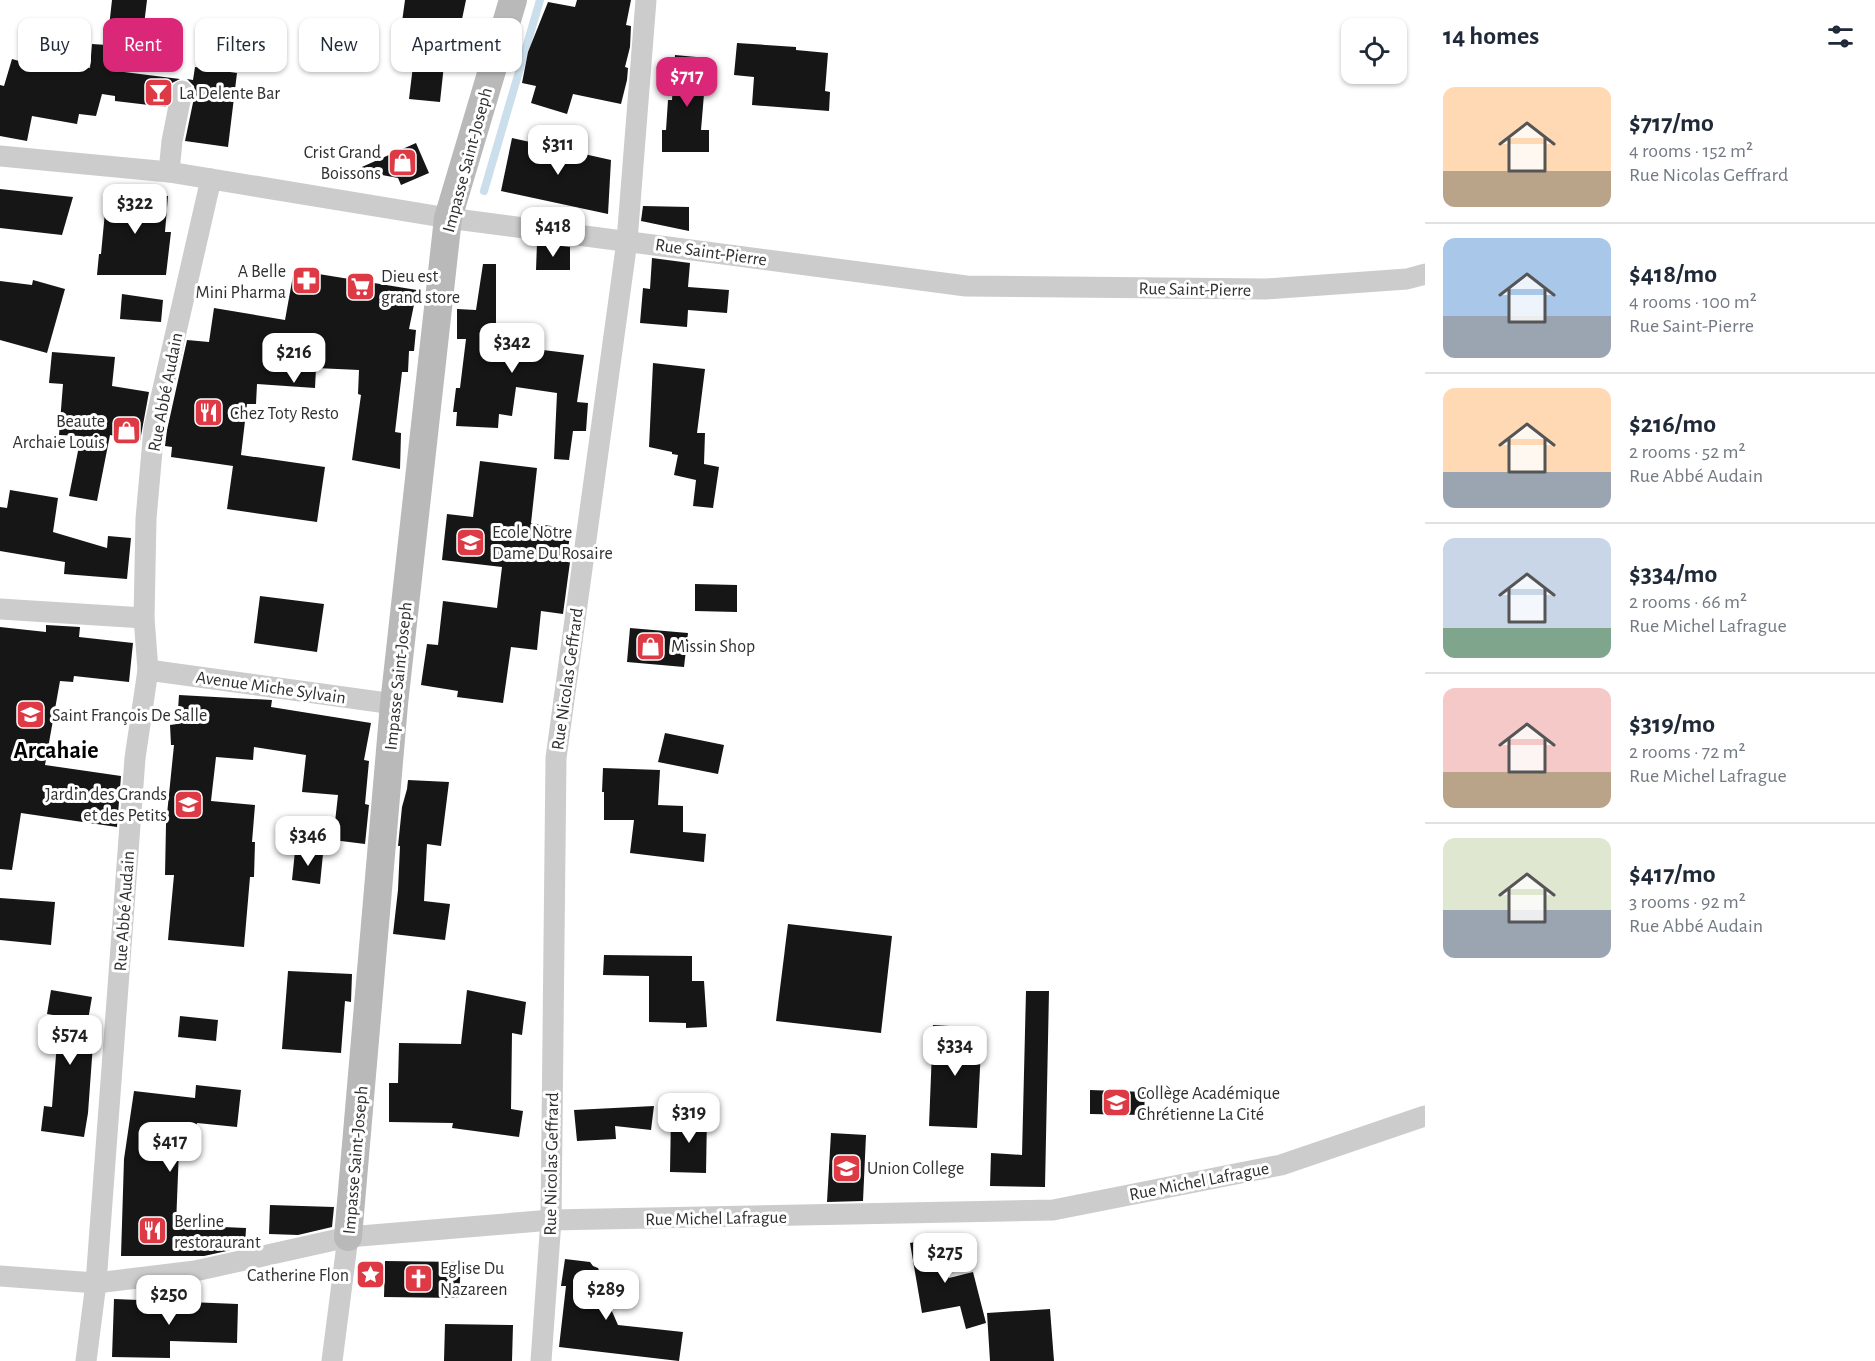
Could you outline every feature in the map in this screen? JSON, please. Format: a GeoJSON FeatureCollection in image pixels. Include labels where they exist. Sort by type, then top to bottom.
{"type":"FeatureCollection","features":[{"type":"Feature","properties":{"kind":"street","name":"Impasse Saint-Joseph"},"geometry":{"type":"LineString","coordinates":[[332,1361],[348,1238],[394,704],[448,218],[513,0]]}},
{"type":"Feature","properties":{"kind":"street","name":"Rue Nicolas Geffrard"},"geometry":{"type":"LineString","coordinates":[[541,1361],[551,1220],[556,758],[627,241],[646,0]]}},
{"type":"Feature","properties":{"kind":"street"},"geometry":{"type":"LineString","coordinates":[[170,172],[172,141],[182,91]]}},
{"type":"Feature","properties":{"kind":"street","name":"Rue Saint-Pierre"},"geometry":{"type":"LineString","coordinates":[[0,156],[170,172],[448,218],[966,286],[1266,290],[1407,279],[1425,274]]}},
{"type":"Feature","properties":{"kind":"street","name":"Rue Abbé Audain"},"geometry":{"type":"LineString","coordinates":[[86,1361],[96,1283],[135,758],[148,670],[144,618],[146,519],[154,428],[212,179]]}},
{"type":"Feature","properties":{"kind":"street"},"geometry":{"type":"LineString","coordinates":[[0,609],[144,618]]}},
{"type":"Feature","properties":{"kind":"street","name":"Avenue Miche Sylvain"},"geometry":{"type":"LineString","coordinates":[[148,670],[394,704]]}},
{"type":"Feature","properties":{"kind":"street","name":"Rue Michel Lafrague"},"geometry":{"type":"LineString","coordinates":[[0,1276],[96,1283],[195,1271],[348,1238],[551,1220],[1053,1210],[1281,1165],[1425,1116]]}},
{"type":"Feature","properties":{"kind":"building"},"geometry":{"type":"Polygon","coordinates":[[[112,0],[147,0],[145,18],[110,18],[112,0]]]}},
{"type":"Feature","properties":{"kind":"building"},"geometry":{"type":"Polygon","coordinates":[[[405,0],[466,0],[462,18],[403,18],[405,0]]]}},
{"type":"Feature","properties":{"kind":"building"},"geometry":{"type":"Polygon","coordinates":[[[577,0],[631,0],[626,25],[631,26],[630,47],[625,67],[628,68],[627,80],[621,104],[573,94],[567,114],[531,103],[536,86],[522,83],[528,52],[548,2],[575,7],[577,0]]]}},
{"type":"Feature","properties":{"kind":"building"},"geometry":{"type":"Polygon","coordinates":[[[737,43],[796,47],[796,50],[828,53],[825,91],[830,92],[829,111],[752,105],[754,77],[734,75],[737,43]]]}},
{"type":"Feature","properties":{"kind":"building"},"geometry":{"type":"Polygon","coordinates":[[[92,44],[103,45],[103,72],[124,72],[180,79],[172,83],[166,107],[115,101],[115,96],[102,94],[96,116],[79,114],[77,124],[32,116],[27,141],[0,136],[0,85],[4,86],[12,59],[18,61],[18,72],[91,72],[92,44]]]}},
{"type":"Feature","properties":{"kind":"building"},"geometry":{"type":"Polygon","coordinates":[[[675,55],[707,58],[701,130],[709,130],[709,152],[662,152],[662,130],[666,130],[668,100],[672,100],[675,55]]]}},
{"type":"Feature","properties":{"kind":"building"},"geometry":{"type":"Polygon","coordinates":[[[195,67],[195,72],[237,73],[228,147],[185,141],[195,93],[194,86],[187,79],[193,80],[195,67]]]}},
{"type":"Feature","properties":{"kind":"building"},"geometry":{"type":"Polygon","coordinates":[[[412,72],[443,72],[440,102],[409,99],[412,72]]]}},
{"type":"Feature","properties":{"kind":"building"},"geometry":{"type":"Polygon","coordinates":[[[512,138],[611,160],[608,214],[501,191],[512,138]]]}},
{"type":"Feature","properties":{"kind":"building"},"geometry":{"type":"Polygon","coordinates":[[[416,143],[429,173],[401,185],[398,178],[355,170],[416,143]]]}},
{"type":"Feature","properties":{"kind":"building"},"geometry":{"type":"Polygon","coordinates":[[[0,189],[73,197],[62,235],[0,228],[0,189]]]}},
{"type":"Feature","properties":{"kind":"building"},"geometry":{"type":"Polygon","coordinates":[[[107,191],[168,196],[165,232],[171,232],[166,275],[97,275],[107,191]]]}},
{"type":"Feature","properties":{"kind":"building"},"geometry":{"type":"Polygon","coordinates":[[[643,206],[689,207],[689,231],[641,221],[643,206]]]}},
{"type":"Feature","properties":{"kind":"building"},"geometry":{"type":"Polygon","coordinates":[[[537,243],[570,247],[570,270],[536,270],[537,243]]]}},
{"type":"Feature","properties":{"kind":"building"},"geometry":{"type":"Polygon","coordinates":[[[652,258],[690,263],[688,287],[729,290],[727,313],[688,310],[687,327],[640,323],[643,288],[650,289],[652,258]]]}},
{"type":"Feature","properties":{"kind":"building"},"geometry":{"type":"Polygon","coordinates":[[[483,264],[496,264],[496,350],[542,356],[543,350],[584,355],[577,402],[588,403],[586,431],[573,431],[569,460],[554,459],[557,393],[516,387],[512,416],[499,414],[498,428],[456,426],[457,412],[453,412],[456,388],[460,388],[466,339],[457,339],[457,309],[476,310],[483,264]]]}},
{"type":"Feature","properties":{"kind":"building"},"geometry":{"type":"Polygon","coordinates":[[[294,270],[417,290],[409,329],[416,330],[414,351],[409,351],[408,372],[402,372],[395,432],[401,433],[400,469],[352,460],[361,395],[358,394],[359,370],[316,368],[315,388],[257,384],[256,404],[247,404],[241,455],[325,467],[317,522],[227,509],[233,466],[171,457],[172,447],[165,446],[187,340],[209,342],[214,308],[285,320],[294,270]]]}},
{"type":"Feature","properties":{"kind":"building"},"geometry":{"type":"Polygon","coordinates":[[[33,280],[65,289],[47,353],[0,340],[0,281],[32,285],[33,280]]]}},
{"type":"Feature","properties":{"kind":"building"},"geometry":{"type":"Polygon","coordinates":[[[122,294],[163,300],[161,322],[120,319],[122,294]]]}},
{"type":"Feature","properties":{"kind":"building"},"geometry":{"type":"Polygon","coordinates":[[[52,352],[115,357],[112,386],[149,392],[140,441],[110,435],[97,501],[69,496],[81,436],[59,435],[63,384],[49,383],[52,352]]]}},
{"type":"Feature","properties":{"kind":"building"},"geometry":{"type":"Polygon","coordinates":[[[653,363],[705,369],[697,433],[705,433],[704,464],[719,467],[713,508],[693,506],[696,480],[674,475],[678,455],[649,447],[653,363]]]}},
{"type":"Feature","properties":{"kind":"building"},"geometry":{"type":"Polygon","coordinates":[[[480,461],[537,468],[531,523],[571,529],[566,562],[570,562],[563,614],[541,611],[537,650],[511,647],[503,703],[457,697],[458,691],[421,685],[427,644],[438,645],[443,601],[497,608],[502,567],[442,560],[447,514],[473,517],[480,461]]]}},
{"type":"Feature","properties":{"kind":"building"},"geometry":{"type":"Polygon","coordinates":[[[10,490],[58,498],[53,532],[107,548],[108,536],[131,538],[127,579],[64,574],[65,562],[0,551],[0,507],[7,508],[10,490]]]}},
{"type":"Feature","properties":{"kind":"building"},"geometry":{"type":"Polygon","coordinates":[[[695,584],[737,585],[737,612],[695,611],[695,584]]]}},
{"type":"Feature","properties":{"kind":"building"},"geometry":{"type":"Polygon","coordinates":[[[260,596],[324,604],[317,652],[254,643],[260,596]]]}},
{"type":"Feature","properties":{"kind":"building"},"geometry":{"type":"Polygon","coordinates":[[[46,625],[80,627],[79,637],[133,643],[129,682],[74,676],[73,682],[60,681],[45,765],[121,776],[117,827],[21,813],[12,870],[0,869],[0,627],[46,632],[46,625]]]}},
{"type":"Feature","properties":{"kind":"building"},"geometry":{"type":"Polygon","coordinates":[[[630,628],[688,633],[684,667],[627,662],[630,628]]]}},
{"type":"Feature","properties":{"kind":"building"},"geometry":{"type":"Polygon","coordinates":[[[179,695],[272,700],[271,707],[371,723],[364,760],[369,761],[365,804],[369,805],[365,844],[333,840],[338,795],[302,792],[306,755],[254,747],[253,760],[216,757],[211,801],[255,805],[252,842],[255,842],[254,877],[250,877],[244,947],[168,940],[174,875],[165,875],[166,824],[174,745],[171,745],[170,725],[177,724],[179,695]]]}},
{"type":"Feature","properties":{"kind":"building"},"geometry":{"type":"Polygon","coordinates":[[[665,733],[724,745],[718,774],[658,762],[665,733]]]}},
{"type":"Feature","properties":{"kind":"building"},"geometry":{"type":"Polygon","coordinates":[[[603,768],[660,770],[658,805],[683,806],[683,832],[706,834],[704,862],[630,853],[634,820],[604,820],[603,768]]]}},
{"type":"Feature","properties":{"kind":"building"},"geometry":{"type":"Polygon","coordinates":[[[408,780],[449,782],[441,846],[427,844],[424,901],[450,904],[445,940],[393,934],[398,890],[400,846],[398,846],[402,807],[408,780]]]}},
{"type":"Feature","properties":{"kind":"building"},"geometry":{"type":"Polygon","coordinates":[[[295,851],[323,854],[320,884],[292,880],[295,851]]]}},
{"type":"Feature","properties":{"kind":"building"},"geometry":{"type":"Polygon","coordinates":[[[0,898],[55,902],[51,945],[0,940],[0,898]]]}},
{"type":"Feature","properties":{"kind":"building"},"geometry":{"type":"Polygon","coordinates":[[[788,924],[892,936],[881,1033],[776,1021],[788,924]]]}},
{"type":"Feature","properties":{"kind":"building"},"geometry":{"type":"Polygon","coordinates":[[[604,955],[692,956],[692,981],[704,981],[707,1027],[686,1028],[686,1023],[649,1022],[649,976],[603,975],[604,955]]]}},
{"type":"Feature","properties":{"kind":"building"},"geometry":{"type":"Polygon","coordinates":[[[288,971],[352,974],[351,1002],[345,1001],[341,1053],[282,1049],[288,971]]]}},
{"type":"Feature","properties":{"kind":"building"},"geometry":{"type":"Polygon","coordinates":[[[51,990],[92,997],[84,1043],[93,1044],[84,1137],[41,1131],[44,1106],[52,1107],[59,1016],[47,1014],[51,990]]]}},
{"type":"Feature","properties":{"kind":"building"},"geometry":{"type":"Polygon","coordinates":[[[467,990],[526,1002],[522,1035],[512,1033],[511,1109],[523,1111],[519,1137],[452,1128],[453,1123],[389,1122],[389,1083],[398,1083],[399,1043],[461,1044],[467,990]]]}},
{"type":"Feature","properties":{"kind":"building"},"geometry":{"type":"Polygon","coordinates":[[[1026,991],[1049,991],[1045,1187],[990,1186],[991,1153],[1022,1155],[1026,991]]]}},
{"type":"Feature","properties":{"kind":"building"},"geometry":{"type":"Polygon","coordinates":[[[180,1016],[218,1020],[216,1041],[178,1037],[180,1016]]]}},
{"type":"Feature","properties":{"kind":"building"},"geometry":{"type":"Polygon","coordinates":[[[933,1025],[982,1028],[977,1128],[929,1126],[933,1025]]]}},
{"type":"Feature","properties":{"kind":"building"},"geometry":{"type":"Polygon","coordinates":[[[196,1085],[241,1090],[237,1127],[197,1123],[193,1151],[179,1149],[176,1225],[246,1228],[245,1247],[204,1256],[121,1256],[124,1159],[134,1091],[195,1098],[196,1085]]]}},
{"type":"Feature","properties":{"kind":"building"},"geometry":{"type":"Polygon","coordinates":[[[1090,1090],[1145,1092],[1144,1115],[1090,1114],[1090,1090]]]}},
{"type":"Feature","properties":{"kind":"building"},"geometry":{"type":"Polygon","coordinates":[[[654,1106],[651,1130],[615,1126],[616,1139],[577,1141],[574,1110],[654,1106]]]}},
{"type":"Feature","properties":{"kind":"building"},"geometry":{"type":"Polygon","coordinates":[[[671,1115],[707,1115],[706,1173],[670,1172],[671,1115]]]}},
{"type":"Feature","properties":{"kind":"building"},"geometry":{"type":"Polygon","coordinates":[[[831,1133],[866,1135],[863,1201],[827,1202],[831,1133]]]}},
{"type":"Feature","properties":{"kind":"building"},"geometry":{"type":"Polygon","coordinates":[[[270,1205],[334,1207],[332,1227],[298,1235],[269,1234],[270,1205]]]}},
{"type":"Feature","properties":{"kind":"building"},"geometry":{"type":"Polygon","coordinates":[[[942,1237],[949,1278],[973,1272],[986,1323],[966,1329],[960,1306],[922,1313],[910,1243],[942,1237]]]}},
{"type":"Feature","properties":{"kind":"building"},"geometry":{"type":"Polygon","coordinates":[[[565,1259],[590,1262],[598,1268],[601,1275],[599,1282],[618,1325],[683,1332],[679,1361],[559,1347],[566,1286],[561,1286],[565,1259]]]}},
{"type":"Feature","properties":{"kind":"building"},"geometry":{"type":"Polygon","coordinates":[[[385,1261],[461,1262],[459,1298],[384,1297],[385,1261]]]}},
{"type":"Feature","properties":{"kind":"building"},"geometry":{"type":"Polygon","coordinates":[[[114,1299],[238,1304],[237,1343],[170,1341],[170,1358],[112,1357],[114,1299]]]}},
{"type":"Feature","properties":{"kind":"building"},"geometry":{"type":"Polygon","coordinates":[[[1050,1309],[1054,1361],[990,1361],[987,1313],[1050,1309]]]}},
{"type":"Feature","properties":{"kind":"building"},"geometry":{"type":"Polygon","coordinates":[[[445,1324],[513,1325],[512,1361],[444,1361],[445,1324]]]}},
{"type":"Feature","properties":{"kind":"waterway"},"geometry":{"type":"LineString","coordinates":[[484,191],[540,0]]}},
{"type":"Feature","properties":{"kind":"place","name":"La Delente Bar"},"geometry":{"type":"Point","coordinates":[158,93]}},
{"type":"Feature","properties":{"kind":"place","name":"Crist Grand Boissons"},"geometry":{"type":"Point","coordinates":[402,162]}},
{"type":"Feature","properties":{"kind":"place","name":"A Belle Mini Pharma"},"geometry":{"type":"Point","coordinates":[307,281]}},
{"type":"Feature","properties":{"kind":"place","name":"Dieu est grand store"},"geometry":{"type":"Point","coordinates":[360,286]}},
{"type":"Feature","properties":{"kind":"place","name":"Chez Toty Resto"},"geometry":{"type":"Point","coordinates":[209,413]}},
{"type":"Feature","properties":{"kind":"place","name":"Beaute Archaie Louis"},"geometry":{"type":"Point","coordinates":[126,431]}},
{"type":"Feature","properties":{"kind":"place","name":"Ecole Notre Dame Du Rosaire"},"geometry":{"type":"Point","coordinates":[471,542]}},
{"type":"Feature","properties":{"kind":"place","name":"Missin Shop"},"geometry":{"type":"Point","coordinates":[650,646]}},
{"type":"Feature","properties":{"kind":"place","name":"Saint François De Salle"},"geometry":{"type":"Point","coordinates":[31,715]}},
{"type":"Feature","properties":{"kind":"place","name":"Jardin des Grands et des Petits"},"geometry":{"type":"Point","coordinates":[188,804]}},
{"type":"Feature","properties":{"kind":"place","name":"Collège Académique Chrétienne La Cité"},"geometry":{"type":"Point","coordinates":[1116,1103]}},
{"type":"Feature","properties":{"kind":"place","name":"Union College"},"geometry":{"type":"Point","coordinates":[846,1168]}},
{"type":"Feature","properties":{"kind":"place","name":"Berline restoraurant"},"geometry":{"type":"Point","coordinates":[153,1231]}},
{"type":"Feature","properties":{"kind":"place","name":"Catherine Flon"},"geometry":{"type":"Point","coordinates":[370,1275]}},
{"type":"Feature","properties":{"kind":"place","name":"Eglise Du Nazareen"},"geometry":{"type":"Point","coordinates":[419,1278]}},
{"type":"Feature","properties":{"kind":"district","name":"Arcahaie"},"geometry":{"type":"Point","coordinates":[56,750]}}]}
